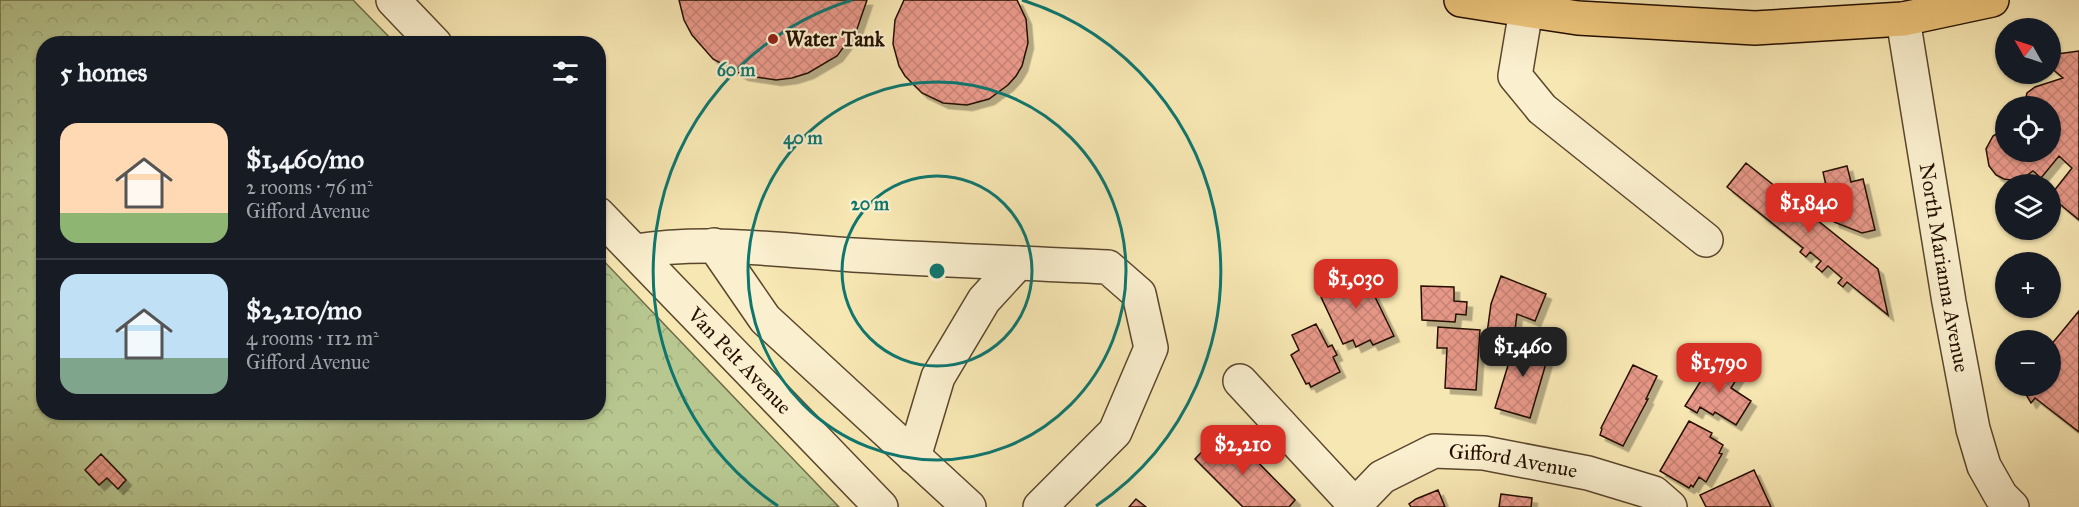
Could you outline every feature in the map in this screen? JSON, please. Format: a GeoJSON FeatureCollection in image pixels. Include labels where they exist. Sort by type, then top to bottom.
{"type":"FeatureCollection","features":[{"type":"Feature","properties":{"kind":"main road"},"geometry":{"type":"LineString","coordinates":[[1461,0],[1578,18],[1755,28],[1903,19],[1992,0]]}},
{"type":"Feature","properties":{"kind":"street"},"geometry":{"type":"LineString","coordinates":[[393,0],[427,36]]}},
{"type":"Feature","properties":{"kind":"street"},"geometry":{"type":"LineString","coordinates":[[1526,10],[1515,76],[1542,109],[1706,240]]}},
{"type":"Feature","properties":{"kind":"street","name":"North Marianna Avenue"},"geometry":{"type":"LineString","coordinates":[[1903,19],[1949,302],[1973,429],[1984,466],[2001,496],[2012,507]]}},
{"type":"Feature","properties":{"kind":"street","name":"Van Pelt Avenue"},"geometry":{"type":"LineString","coordinates":[[606,222],[881,507]]}},
{"type":"Feature","properties":{"kind":"street"},"geometry":{"type":"LineString","coordinates":[[634,251],[714,244],[855,255],[1108,267],[1139,294],[1151,348],[1115,432],[1040,507]]}},
{"type":"Feature","properties":{"kind":"street"},"geometry":{"type":"LineString","coordinates":[[714,244],[765,319],[969,507]]}},
{"type":"Feature","properties":{"kind":"street"},"geometry":{"type":"LineString","coordinates":[[914,457],[938,377],[984,300],[1018,263]]}},
{"type":"Feature","properties":{"kind":"street","name":"Gifford Avenue"},"geometry":{"type":"LineString","coordinates":[[1240,381],[1354,506],[1382,477],[1434,451],[1484,453],[1588,473],[1654,493],[1670,507]]}},
{"type":"Feature","properties":{"kind":"green space"},"geometry":{"type":"Polygon","coordinates":[[[0,0],[353,0],[388,36],[36,36],[36,420],[606,420],[606,263],[839,507],[0,507],[0,0]]]}},
{"type":"Feature","properties":{"kind":"building","name":"Water Tank"},"geometry":{"type":"Polygon","coordinates":[[[679,0],[867,0],[857,29],[837,56],[808,73],[776,80],[743,75],[713,59],[692,35],[684,20],[679,0]]]}},
{"type":"Feature","properties":{"kind":"building"},"geometry":{"type":"Polygon","coordinates":[[[904,0],[1017,0],[1026,19],[1028,43],[1022,66],[1016,76],[989,99],[967,105],[943,103],[922,93],[905,76],[899,66],[893,44],[895,20],[904,0]]]}},
{"type":"Feature","properties":{"kind":"building"},"geometry":{"type":"Polygon","coordinates":[[[2079,51],[2079,220],[2061,205],[2061,182],[2072,168],[2061,158],[2061,96],[2026,96],[2035,87],[2044,84],[2061,84],[2063,78],[2061,76],[2061,53],[2079,51]]]}},
{"type":"Feature","properties":{"kind":"building"},"geometry":{"type":"Polygon","coordinates":[[[1995,135],[1995,162],[2054,162],[2044,174],[2036,174],[2033,171],[2029,174],[1995,174],[1989,166],[1986,149],[1995,135]]]}},
{"type":"Feature","properties":{"kind":"building"},"geometry":{"type":"Polygon","coordinates":[[[1746,163],[1878,269],[1888,315],[1847,282],[1843,287],[1838,283],[1842,278],[1828,266],[1822,272],[1816,267],[1821,261],[1810,252],[1806,257],[1800,252],[1803,248],[1727,187],[1746,163]]]}},
{"type":"Feature","properties":{"kind":"building"},"geometry":{"type":"Polygon","coordinates":[[[1847,166],[1851,182],[1863,179],[1875,230],[1862,233],[1834,222],[1823,172],[1847,166]]]}},
{"type":"Feature","properties":{"kind":"building"},"geometry":{"type":"Polygon","coordinates":[[[1360,266],[1394,336],[1373,345],[1370,340],[1356,347],[1353,340],[1343,344],[1321,297],[1329,293],[1325,283],[1360,266]]]}},
{"type":"Feature","properties":{"kind":"building"},"geometry":{"type":"Polygon","coordinates":[[[1501,276],[1546,294],[1535,321],[1517,314],[1514,338],[1510,338],[1508,351],[1485,348],[1491,304],[1501,276]]]}},
{"type":"Feature","properties":{"kind":"building"},"geometry":{"type":"Polygon","coordinates":[[[1421,286],[1454,287],[1454,301],[1467,302],[1466,315],[1456,314],[1455,322],[1422,320],[1421,286]]]}},
{"type":"Feature","properties":{"kind":"building"},"geometry":{"type":"Polygon","coordinates":[[[2079,311],[2079,432],[2035,398],[2031,403],[2027,396],[2061,396],[2061,333],[2079,311]]]}},
{"type":"Feature","properties":{"kind":"building"},"geometry":{"type":"Polygon","coordinates":[[[1316,324],[1328,347],[1332,345],[1337,355],[1333,357],[1340,372],[1311,387],[1309,383],[1306,384],[1291,355],[1299,350],[1292,335],[1316,324]]]}},
{"type":"Feature","properties":{"kind":"building"},"geometry":{"type":"Polygon","coordinates":[[[1438,327],[1480,330],[1476,390],[1445,388],[1447,348],[1437,348],[1438,327]]]}},
{"type":"Feature","properties":{"kind":"building"},"geometry":{"type":"Polygon","coordinates":[[[1517,336],[1536,341],[1535,344],[1544,346],[1542,351],[1549,353],[1530,418],[1495,408],[1517,336]]]}},
{"type":"Feature","properties":{"kind":"building"},"geometry":{"type":"Polygon","coordinates":[[[1714,360],[1739,375],[1731,388],[1751,401],[1736,425],[1715,412],[1713,415],[1700,407],[1697,413],[1685,406],[1714,360]]]}},
{"type":"Feature","properties":{"kind":"building"},"geometry":{"type":"Polygon","coordinates":[[[1633,365],[1657,376],[1646,399],[1648,399],[1623,446],[1600,435],[1601,428],[1633,365]]]}},
{"type":"Feature","properties":{"kind":"building"},"geometry":{"type":"Polygon","coordinates":[[[1689,421],[1712,433],[1710,437],[1723,445],[1719,453],[1722,454],[1706,482],[1699,477],[1693,487],[1691,485],[1689,488],[1660,471],[1689,421]]]}},
{"type":"Feature","properties":{"kind":"building"},"geometry":{"type":"Polygon","coordinates":[[[1233,437],[1295,500],[1289,507],[1243,507],[1195,459],[1215,438],[1223,446],[1233,437]]]}},
{"type":"Feature","properties":{"kind":"building"},"geometry":{"type":"Polygon","coordinates":[[[101,454],[126,480],[118,489],[107,478],[99,485],[85,470],[101,454]]]}},
{"type":"Feature","properties":{"kind":"building"},"geometry":{"type":"Polygon","coordinates":[[[1754,470],[1771,507],[1706,507],[1700,495],[1754,470]]]}},
{"type":"Feature","properties":{"kind":"building"},"geometry":{"type":"Polygon","coordinates":[[[1438,490],[1445,507],[1411,507],[1409,504],[1416,499],[1438,490]]]}},
{"type":"Feature","properties":{"kind":"building"},"geometry":{"type":"Polygon","coordinates":[[[1501,494],[1532,498],[1531,507],[1499,507],[1501,494]]]}},
{"type":"Feature","properties":{"kind":"building"},"geometry":{"type":"Polygon","coordinates":[[[1136,499],[1146,507],[1129,507],[1136,499]]]}},
{"type":"Feature","properties":{"kind":"place","name":"Water Tank"},"geometry":{"type":"Point","coordinates":[773,39]}}]}
